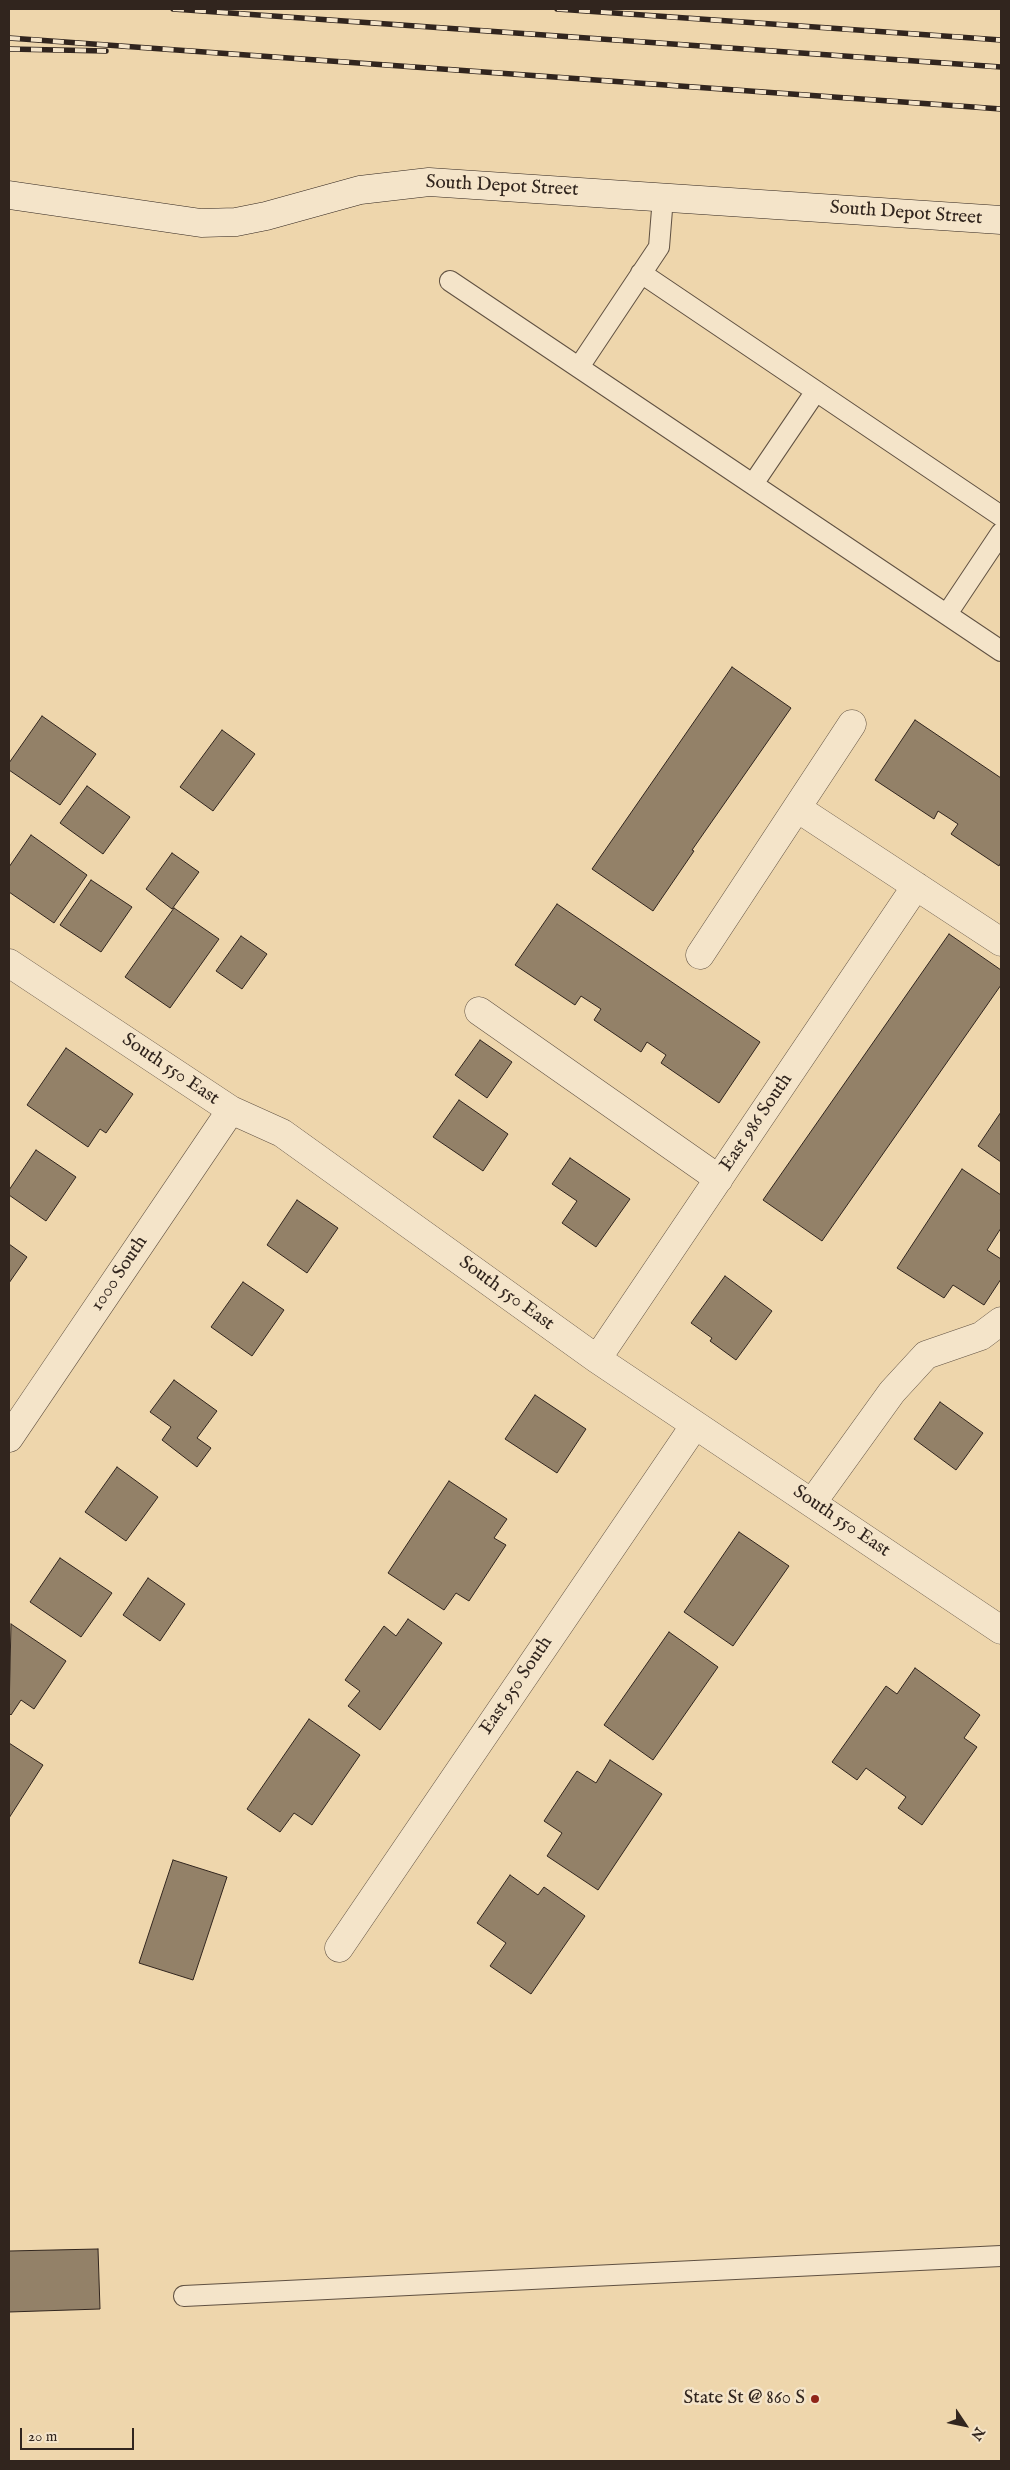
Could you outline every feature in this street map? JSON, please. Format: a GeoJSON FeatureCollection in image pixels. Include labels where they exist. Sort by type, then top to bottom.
{"type":"FeatureCollection","features":[{"type":"Feature","properties":{"kind":"street","name":"South Depot Street"},"geometry":{"type":"LineString","coordinates":[[9,195],[200,223],[236,222],[258,218],[360,190],[429,182],[1001,220]]}},
{"type":"Feature","properties":{"kind":"street"},"geometry":{"type":"LineString","coordinates":[[700,956],[852,724]]}},
{"type":"Feature","properties":{"kind":"street"},"geometry":{"type":"LineString","coordinates":[[797,808],[1001,942]]}},
{"type":"Feature","properties":{"kind":"street","name":"East 986 South"},"geometry":{"type":"LineString","coordinates":[[597,1360],[916,886]]}},
{"type":"Feature","properties":{"kind":"street","name":"South 550 East"},"geometry":{"type":"LineString","coordinates":[[9,963],[230,1110],[282,1133],[597,1360],[1001,1630]]}},
{"type":"Feature","properties":{"kind":"street"},"geometry":{"type":"LineString","coordinates":[[479,1011],[719,1179]]}},
{"type":"Feature","properties":{"kind":"street","name":"1000 South"},"geometry":{"type":"LineString","coordinates":[[9,1438],[230,1110]]}},
{"type":"Feature","properties":{"kind":"street"},"geometry":{"type":"LineString","coordinates":[[812,1504],[892,1392],[926,1355],[981,1336],[1001,1321]]}},
{"type":"Feature","properties":{"kind":"street","name":"East 950 South"},"geometry":{"type":"LineString","coordinates":[[339,1948],[695,1425]]}},
{"type":"Feature","properties":{"kind":"lane"},"geometry":{"type":"LineString","coordinates":[[579,367],[659,247],[663,197]]}},
{"type":"Feature","properties":{"kind":"lane"},"geometry":{"type":"LineString","coordinates":[[641,273],[1001,516]]}},
{"type":"Feature","properties":{"kind":"lane"},"geometry":{"type":"LineString","coordinates":[[450,281],[1001,651]]}},
{"type":"Feature","properties":{"kind":"lane"},"geometry":{"type":"LineString","coordinates":[[753,484],[816,391]]}},
{"type":"Feature","properties":{"kind":"lane"},"geometry":{"type":"LineString","coordinates":[[947,614],[1001,533]]}},
{"type":"Feature","properties":{"kind":"lane"},"geometry":{"type":"LineString","coordinates":[[184,2296],[1001,2256]]}},
{"type":"Feature","properties":{"kind":"building"},"geometry":{"type":"Polygon","coordinates":[[[732,667],[791,708],[692,850],[694,851],[653,911],[592,869],[732,667]]]}},
{"type":"Feature","properties":{"kind":"building"},"geometry":{"type":"Polygon","coordinates":[[[42,716],[96,754],[60,805],[9,770],[9,763],[42,716]]]}},
{"type":"Feature","properties":{"kind":"building"},"geometry":{"type":"Polygon","coordinates":[[[915,720],[1001,778],[1001,862],[999,866],[951,834],[958,824],[938,811],[934,819],[875,780],[915,720]]]}},
{"type":"Feature","properties":{"kind":"building"},"geometry":{"type":"Polygon","coordinates":[[[222,730],[255,754],[213,811],[180,787],[222,730]]]}},
{"type":"Feature","properties":{"kind":"building"},"geometry":{"type":"Polygon","coordinates":[[[87,786],[130,817],[103,854],[60,823],[87,786]]]}},
{"type":"Feature","properties":{"kind":"building"},"geometry":{"type":"Polygon","coordinates":[[[31,835],[87,875],[54,923],[9,892],[9,867],[31,835]]]}},
{"type":"Feature","properties":{"kind":"building"},"geometry":{"type":"Polygon","coordinates":[[[172,853],[199,872],[172,909],[146,889],[172,853]]]}},
{"type":"Feature","properties":{"kind":"building"},"geometry":{"type":"Polygon","coordinates":[[[91,880],[132,907],[101,952],[60,925],[91,880]]]}},
{"type":"Feature","properties":{"kind":"building"},"geometry":{"type":"Polygon","coordinates":[[[557,904],[760,1042],[719,1103],[661,1063],[666,1055],[647,1042],[641,1052],[594,1020],[601,1009],[581,996],[575,1005],[515,965],[557,904]]]}},
{"type":"Feature","properties":{"kind":"building"},"geometry":{"type":"Polygon","coordinates":[[[174,908],[219,939],[170,1008],[125,977],[174,908]]]}},
{"type":"Feature","properties":{"kind":"building"},"geometry":{"type":"Polygon","coordinates":[[[949,934],[1001,970],[1001,985],[822,1241],[763,1200],[949,934]]]}},
{"type":"Feature","properties":{"kind":"building"},"geometry":{"type":"Polygon","coordinates":[[[241,936],[267,954],[242,989],[216,971],[241,936]]]}},
{"type":"Feature","properties":{"kind":"building"},"geometry":{"type":"Polygon","coordinates":[[[480,1040],[512,1062],[487,1098],[455,1075],[480,1040]]]}},
{"type":"Feature","properties":{"kind":"building"},"geometry":{"type":"Polygon","coordinates":[[[66,1048],[133,1094],[106,1133],[100,1129],[88,1147],[27,1105],[66,1048]]]}},
{"type":"Feature","properties":{"kind":"building"},"geometry":{"type":"Polygon","coordinates":[[[459,1100],[508,1134],[483,1171],[433,1137],[459,1100]]]}},
{"type":"Feature","properties":{"kind":"building"},"geometry":{"type":"Polygon","coordinates":[[[1001,1112],[1001,1162],[978,1146],[1001,1112]]]}},
{"type":"Feature","properties":{"kind":"building"},"geometry":{"type":"Polygon","coordinates":[[[36,1150],[76,1177],[46,1221],[9,1195],[9,1190],[36,1150]]]}},
{"type":"Feature","properties":{"kind":"building"},"geometry":{"type":"Polygon","coordinates":[[[570,1158],[630,1199],[596,1247],[562,1223],[577,1201],[552,1184],[570,1158]]]}},
{"type":"Feature","properties":{"kind":"building"},"geometry":{"type":"Polygon","coordinates":[[[962,1169],[1001,1195],[1001,1228],[987,1250],[1001,1259],[1001,1279],[984,1305],[953,1285],[944,1298],[897,1268],[962,1169]]]}},
{"type":"Feature","properties":{"kind":"building"},"geometry":{"type":"Polygon","coordinates":[[[297,1200],[338,1228],[307,1273],[267,1245],[297,1200]]]}},
{"type":"Feature","properties":{"kind":"building"},"geometry":{"type":"Polygon","coordinates":[[[9,1244],[27,1257],[9,1283],[9,1244]]]}},
{"type":"Feature","properties":{"kind":"building"},"geometry":{"type":"Polygon","coordinates":[[[725,1276],[772,1311],[736,1360],[710,1341],[712,1338],[691,1323],[725,1276]]]}},
{"type":"Feature","properties":{"kind":"building"},"geometry":{"type":"Polygon","coordinates":[[[243,1282],[284,1310],[252,1356],[211,1327],[243,1282]]]}},
{"type":"Feature","properties":{"kind":"building"},"geometry":{"type":"Polygon","coordinates":[[[174,1380],[217,1411],[197,1438],[211,1448],[197,1467],[162,1440],[171,1427],[150,1412],[174,1380]]]}},
{"type":"Feature","properties":{"kind":"building"},"geometry":{"type":"Polygon","coordinates":[[[535,1395],[586,1429],[557,1473],[505,1439],[535,1395]]]}},
{"type":"Feature","properties":{"kind":"building"},"geometry":{"type":"Polygon","coordinates":[[[940,1402],[983,1433],[956,1470],[914,1439],[940,1402]]]}},
{"type":"Feature","properties":{"kind":"building"},"geometry":{"type":"Polygon","coordinates":[[[117,1467],[158,1497],[126,1541],[85,1512],[117,1467]]]}},
{"type":"Feature","properties":{"kind":"building"},"geometry":{"type":"Polygon","coordinates":[[[449,1481],[507,1519],[494,1538],[506,1545],[469,1601],[456,1593],[444,1610],[388,1573],[449,1481]]]}},
{"type":"Feature","properties":{"kind":"building"},"geometry":{"type":"Polygon","coordinates":[[[739,1532],[789,1566],[733,1646],[684,1612],[739,1532]]]}},
{"type":"Feature","properties":{"kind":"building"},"geometry":{"type":"Polygon","coordinates":[[[60,1558],[112,1593],[81,1637],[30,1602],[60,1558]]]}},
{"type":"Feature","properties":{"kind":"building"},"geometry":{"type":"Polygon","coordinates":[[[148,1578],[185,1604],[160,1641],[123,1615],[148,1578]]]}},
{"type":"Feature","properties":{"kind":"building"},"geometry":{"type":"Polygon","coordinates":[[[408,1619],[442,1643],[380,1730],[348,1706],[360,1691],[345,1680],[384,1626],[396,1636],[408,1619]]]}},
{"type":"Feature","properties":{"kind":"building"},"geometry":{"type":"Polygon","coordinates":[[[11,1624],[66,1661],[34,1709],[21,1700],[11,1715],[9,1713],[11,1624]]]}},
{"type":"Feature","properties":{"kind":"building"},"geometry":{"type":"Polygon","coordinates":[[[669,1632],[718,1667],[653,1760],[604,1725],[669,1632]]]}},
{"type":"Feature","properties":{"kind":"building"},"geometry":{"type":"Polygon","coordinates":[[[915,1668],[980,1715],[964,1738],[977,1747],[922,1825],[898,1808],[906,1797],[866,1768],[857,1780],[832,1762],[886,1686],[897,1694],[915,1668]]]}},
{"type":"Feature","properties":{"kind":"building"},"geometry":{"type":"Polygon","coordinates":[[[309,1719],[360,1755],[312,1825],[294,1813],[280,1832],[247,1809],[309,1719]]]}},
{"type":"Feature","properties":{"kind":"building"},"geometry":{"type":"Polygon","coordinates":[[[9,1743],[43,1765],[9,1818],[9,1743]]]}},
{"type":"Feature","properties":{"kind":"building"},"geometry":{"type":"Polygon","coordinates":[[[610,1760],[662,1794],[598,1890],[547,1856],[562,1833],[544,1821],[577,1771],[596,1783],[610,1760]]]}},
{"type":"Feature","properties":{"kind":"building"},"geometry":{"type":"Polygon","coordinates":[[[173,1860],[227,1877],[193,1980],[139,1963],[173,1860]]]}},
{"type":"Feature","properties":{"kind":"building"},"geometry":{"type":"Polygon","coordinates":[[[510,1875],[538,1895],[544,1887],[585,1916],[531,1994],[490,1966],[506,1943],[477,1923],[510,1875]]]}},
{"type":"Feature","properties":{"kind":"building"},"geometry":{"type":"Polygon","coordinates":[[[98,2249],[100,2309],[9,2312],[9,2251],[98,2249]]]}},
{"type":"Feature","properties":{"kind":"railway"},"geometry":{"type":"LineString","coordinates":[[173,9],[1001,67]]}},
{"type":"Feature","properties":{"kind":"railway"},"geometry":{"type":"LineString","coordinates":[[557,9],[1001,40]]}},
{"type":"Feature","properties":{"kind":"railway"},"geometry":{"type":"LineString","coordinates":[[9,38],[1001,109]]}},
{"type":"Feature","properties":{"kind":"railway"},"geometry":{"type":"LineString","coordinates":[[9,49],[106,51]]}},
{"type":"Feature","properties":{"kind":"place","name":"State St @ 860 S"},"geometry":{"type":"Point","coordinates":[815,2399]}}]}
